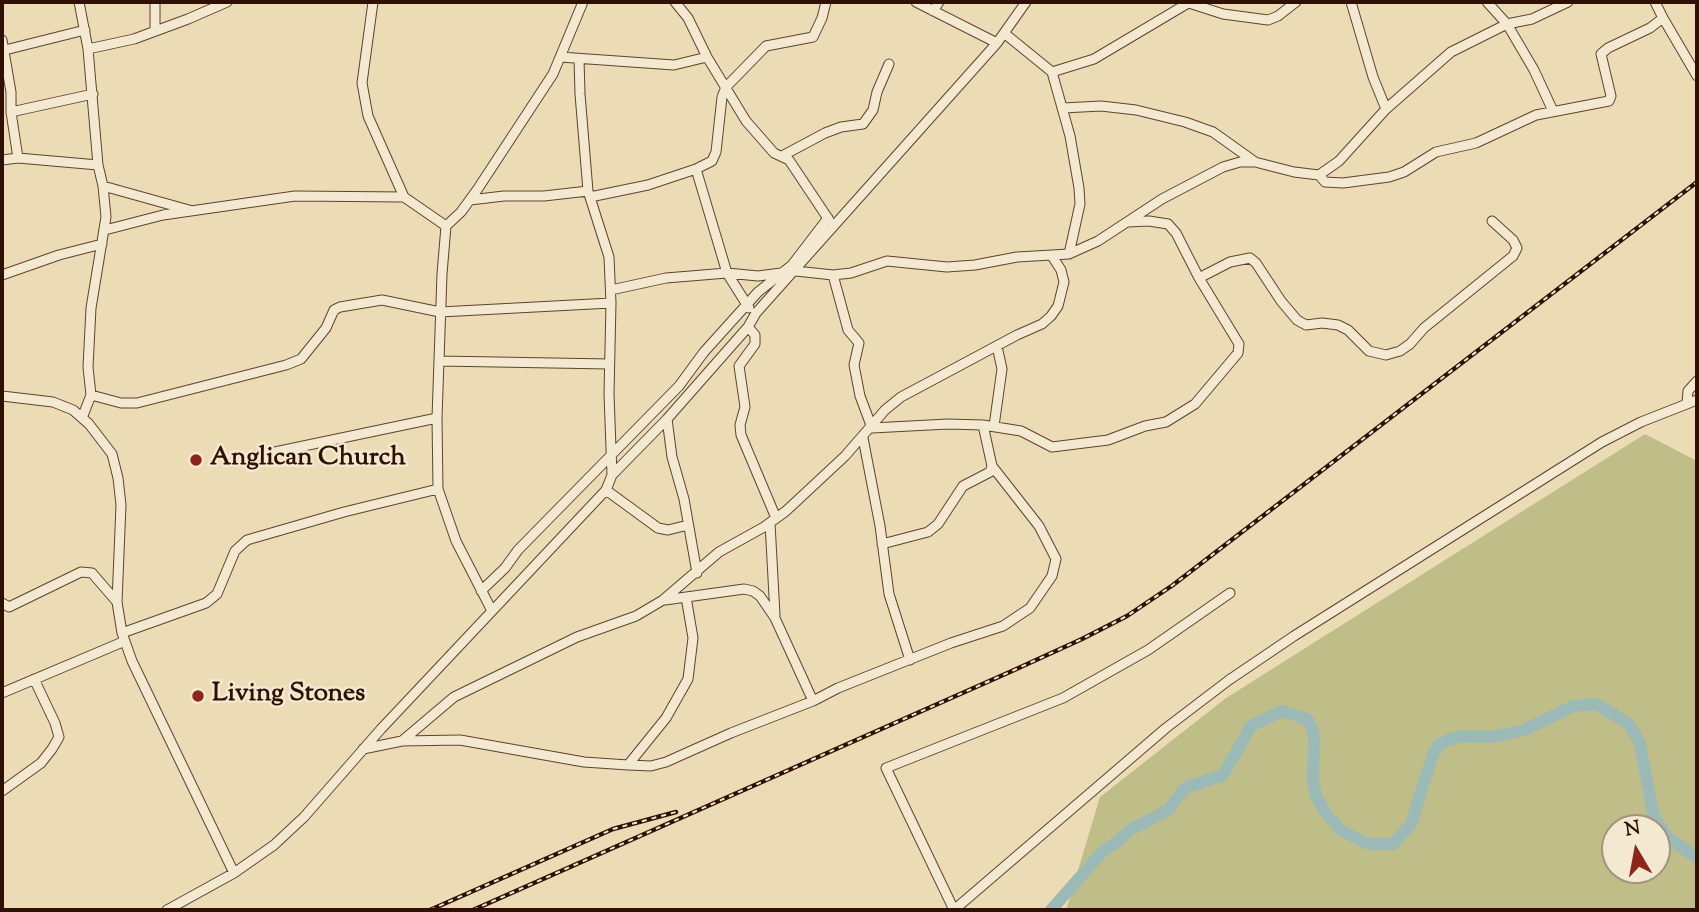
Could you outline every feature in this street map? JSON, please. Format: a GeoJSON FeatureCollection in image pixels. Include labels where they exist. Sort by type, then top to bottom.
{"type":"FeatureCollection","features":[{"type":"Feature","properties":{"kind":"street"},"geometry":{"type":"LineString","coordinates":[[79,2],[88,49],[98,165],[103,186],[105,230],[98,257],[91,308],[88,367],[91,395],[82,418]]}},
{"type":"Feature","properties":{"kind":"street"},"geometry":{"type":"LineString","coordinates":[[155,2],[155,31]]}},
{"type":"Feature","properties":{"kind":"street"},"geometry":{"type":"LineString","coordinates":[[88,49],[134,39],[227,2]]}},
{"type":"Feature","properties":{"kind":"street"},"geometry":{"type":"LineString","coordinates":[[373,2],[362,83],[368,116],[404,197],[446,226]]}},
{"type":"Feature","properties":{"kind":"street"},"geometry":{"type":"LineString","coordinates":[[491,609],[456,541],[438,489],[440,312],[446,226],[470,200],[530,112],[553,74],[583,2]]}},
{"type":"Feature","properties":{"kind":"street"},"geometry":{"type":"LineString","coordinates":[[675,2],[688,18],[707,57],[746,121],[774,153],[789,160],[835,227]]}},
{"type":"Feature","properties":{"kind":"street"},"geometry":{"type":"LineString","coordinates":[[470,200],[504,196],[589,194],[648,186],[712,161],[716,152],[722,97],[726,87],[766,46],[813,37],[826,2]]}},
{"type":"Feature","properties":{"kind":"street"},"geometry":{"type":"LineString","coordinates":[[916,2],[997,43]]}},
{"type":"Feature","properties":{"kind":"street"},"geometry":{"type":"LineString","coordinates":[[933,11],[939,2]]}},
{"type":"Feature","properties":{"kind":"street"},"geometry":{"type":"LineString","coordinates":[[612,475],[667,419],[748,327],[756,313],[997,43],[1026,2]]}},
{"type":"Feature","properties":{"kind":"street"},"geometry":{"type":"LineString","coordinates":[[1052,72],[1094,59],[1190,2],[1223,14],[1268,20],[1296,2]]}},
{"type":"Feature","properties":{"kind":"street"},"geometry":{"type":"LineString","coordinates":[[1351,2],[1385,109]]}},
{"type":"Feature","properties":{"kind":"street"},"geometry":{"type":"LineString","coordinates":[[1488,2],[1507,24],[1534,70],[1552,111]]}},
{"type":"Feature","properties":{"kind":"street"},"geometry":{"type":"LineString","coordinates":[[611,290],[666,278],[727,273],[758,276],[796,271],[833,275],[851,273],[887,261],[947,267],[1017,257],[1069,254],[1098,241],[1162,199],[1223,167],[1240,162],[1255,162],[1319,175],[1339,161],[1385,109],[1451,52],[1507,24],[1532,19],[1568,2]]}},
{"type":"Feature","properties":{"kind":"street"},"geometry":{"type":"LineString","coordinates":[[1655,2],[1697,76]]}},
{"type":"Feature","properties":{"kind":"street"},"geometry":{"type":"LineString","coordinates":[[1319,175],[1325,182],[1343,183],[1389,177],[1404,172],[1436,152],[1476,143],[1536,115],[1609,101],[1611,96],[1601,54],[1608,48],[1650,29],[1663,18]]}},
{"type":"Feature","properties":{"kind":"street"},"geometry":{"type":"LineString","coordinates":[[5,50],[85,30]]}},
{"type":"Feature","properties":{"kind":"street"},"geometry":{"type":"LineString","coordinates":[[1004,33],[1052,72],[1063,108],[1080,204],[1069,254]]}},
{"type":"Feature","properties":{"kind":"street"},"geometry":{"type":"LineString","coordinates":[[2,40],[5,50],[6,92],[18,158]]}},
{"type":"Feature","properties":{"kind":"street"},"geometry":{"type":"LineString","coordinates":[[560,57],[674,65],[707,57]]}},
{"type":"Feature","properties":{"kind":"street"},"geometry":{"type":"LineString","coordinates":[[167,910],[234,873],[274,845],[304,817],[491,609],[606,490],[612,475],[609,257],[589,194],[579,59]]}},
{"type":"Feature","properties":{"kind":"street"},"geometry":{"type":"LineString","coordinates":[[782,156],[825,133],[841,127],[863,124],[873,110],[877,92],[889,64]]}},
{"type":"Feature","properties":{"kind":"street"},"geometry":{"type":"LineString","coordinates":[[11,112],[93,94]]}},
{"type":"Feature","properties":{"kind":"street"},"geometry":{"type":"LineString","coordinates":[[1063,108],[1101,106],[1136,110],[1185,122],[1213,132],[1255,162]]}},
{"type":"Feature","properties":{"kind":"street"},"geometry":{"type":"LineString","coordinates":[[2,160],[18,158],[98,165]]}},
{"type":"Feature","properties":{"kind":"street"},"geometry":{"type":"LineString","coordinates":[[696,169],[727,273],[746,306],[756,313]]}},
{"type":"Feature","properties":{"kind":"street"},"geometry":{"type":"LineString","coordinates":[[103,186],[190,210]]}},
{"type":"Feature","properties":{"kind":"street"},"geometry":{"type":"LineString","coordinates":[[105,230],[190,210],[295,196],[404,197]]}},
{"type":"Feature","properties":{"kind":"street"},"geometry":{"type":"LineString","coordinates":[[481,591],[679,386],[704,352],[758,292],[792,265],[828,218]]}},
{"type":"Feature","properties":{"kind":"street"},"geometry":{"type":"LineString","coordinates":[[1199,278],[1230,262],[1250,258],[1297,320],[1306,326],[1322,323],[1338,325],[1348,330],[1368,351],[1387,355],[1410,344],[1424,328],[1513,256],[1517,248],[1513,240],[1492,221]]}},
{"type":"Feature","properties":{"kind":"street"},"geometry":{"type":"LineString","coordinates":[[872,428],[948,424],[994,426],[1021,431],[1052,447],[1108,440],[1145,426],[1166,422],[1195,404],[1238,353],[1239,344],[1199,278],[1177,233],[1168,224],[1128,222]]}},
{"type":"Feature","properties":{"kind":"street"},"geometry":{"type":"LineString","coordinates":[[2,275],[59,255],[102,244]]}},
{"type":"Feature","properties":{"kind":"street"},"geometry":{"type":"LineString","coordinates":[[402,741],[454,697],[577,637],[636,616],[663,600],[719,551],[773,520],[845,456],[885,410],[901,397],[1042,324],[1058,306],[1064,282],[1052,256]]}},
{"type":"Feature","properties":{"kind":"street"},"geometry":{"type":"LineString","coordinates":[[833,275],[848,330],[859,343],[854,365],[860,396],[872,428]]}},
{"type":"Feature","properties":{"kind":"street"},"geometry":{"type":"LineString","coordinates":[[91,395],[121,403],[136,402],[286,365],[301,359],[326,328],[334,310],[340,307],[382,300],[440,312],[611,303]]}},
{"type":"Feature","properties":{"kind":"street"},"geometry":{"type":"LineString","coordinates":[[748,327],[755,335],[755,344],[739,366],[745,407],[740,425],[741,435],[773,520],[775,618]]}},
{"type":"Feature","properties":{"kind":"street"},"geometry":{"type":"LineString","coordinates":[[994,426],[1002,364],[997,346]]}},
{"type":"Feature","properties":{"kind":"street"},"geometry":{"type":"LineString","coordinates":[[440,361],[610,364]]}},
{"type":"Feature","properties":{"kind":"street"},"geometry":{"type":"LineString","coordinates":[[1687,403],[1688,391],[1697,381]]}},
{"type":"Feature","properties":{"kind":"street"},"geometry":{"type":"LineString","coordinates":[[2,396],[62,405],[95,430],[112,454],[121,505],[117,601],[124,637],[234,873]]}},
{"type":"Feature","properties":{"kind":"street"},"geometry":{"type":"LineString","coordinates":[[1230,593],[1148,650],[1063,698],[886,768],[954,910],[1166,728],[1229,680],[1294,636],[1602,442],[1641,422],[1697,400]]}},
{"type":"Feature","properties":{"kind":"street"},"geometry":{"type":"LineString","coordinates":[[251,457],[437,418]]}},
{"type":"Feature","properties":{"kind":"street"},"geometry":{"type":"LineString","coordinates":[[667,419],[672,457],[684,499],[697,573]]}},
{"type":"Feature","properties":{"kind":"street"},"geometry":{"type":"LineString","coordinates":[[363,749],[402,741],[460,740],[584,762],[651,766],[813,701],[838,688],[1003,626],[1030,608],[1052,576],[1056,559],[1039,526],[992,466],[983,425]]}},
{"type":"Feature","properties":{"kind":"street"},"geometry":{"type":"LineString","coordinates":[[863,438],[889,594],[910,660]]}},
{"type":"Feature","properties":{"kind":"street"},"geometry":{"type":"LineString","coordinates":[[882,544],[928,532],[938,524],[963,486],[990,472],[992,466]]}},
{"type":"Feature","properties":{"kind":"street"},"geometry":{"type":"LineString","coordinates":[[2,693],[206,603],[217,594],[235,551],[247,540],[438,489]]}},
{"type":"Feature","properties":{"kind":"street"},"geometry":{"type":"LineString","coordinates":[[606,490],[659,528],[668,530],[688,525]]}},
{"type":"Feature","properties":{"kind":"street"},"geometry":{"type":"LineString","coordinates":[[2,603],[9,607],[81,572],[92,573],[117,601]]}},
{"type":"Feature","properties":{"kind":"street"},"geometry":{"type":"LineString","coordinates":[[663,600],[744,589],[753,591],[760,596],[775,618],[813,701]]}},
{"type":"Feature","properties":{"kind":"street"},"geometry":{"type":"LineString","coordinates":[[628,765],[666,718],[688,679],[693,638],[686,597]]}},
{"type":"Feature","properties":{"kind":"street"},"geometry":{"type":"LineString","coordinates":[[2,791],[41,763],[58,737],[55,723],[34,678]]}},
{"type":"Feature","properties":{"kind":"shaded area"},"geometry":{"type":"Polygon","coordinates":[[[1645,434],[1697,461],[1697,910],[1066,910],[1100,797],[1226,698],[1645,434]]]}},
{"type":"Feature","properties":{"kind":"waterway"},"geometry":{"type":"LineString","coordinates":[[1051,910],[1104,850],[1130,830],[1168,810],[1185,788],[1223,775],[1251,726],[1282,711],[1307,719],[1312,728],[1313,779],[1316,796],[1326,814],[1342,831],[1368,844],[1393,844],[1411,824],[1433,754],[1440,744],[1465,736],[1491,737],[1524,730],[1573,706],[1596,704],[1629,724],[1640,743],[1653,815],[1667,837],[1697,858]]}},
{"type":"Feature","properties":{"kind":"railway"},"geometry":{"type":"LineString","coordinates":[[473,910],[1012,671],[1127,616],[1173,585],[1697,182]]}},
{"type":"Feature","properties":{"kind":"railway"},"geometry":{"type":"LineString","coordinates":[[430,910],[613,829],[676,812]]}},
{"type":"Feature","properties":{"kind":"place","name":"Anglican Church"},"geometry":{"type":"Point","coordinates":[196,460]}},
{"type":"Feature","properties":{"kind":"place","name":"Living Stones"},"geometry":{"type":"Point","coordinates":[198,696]}}]}
